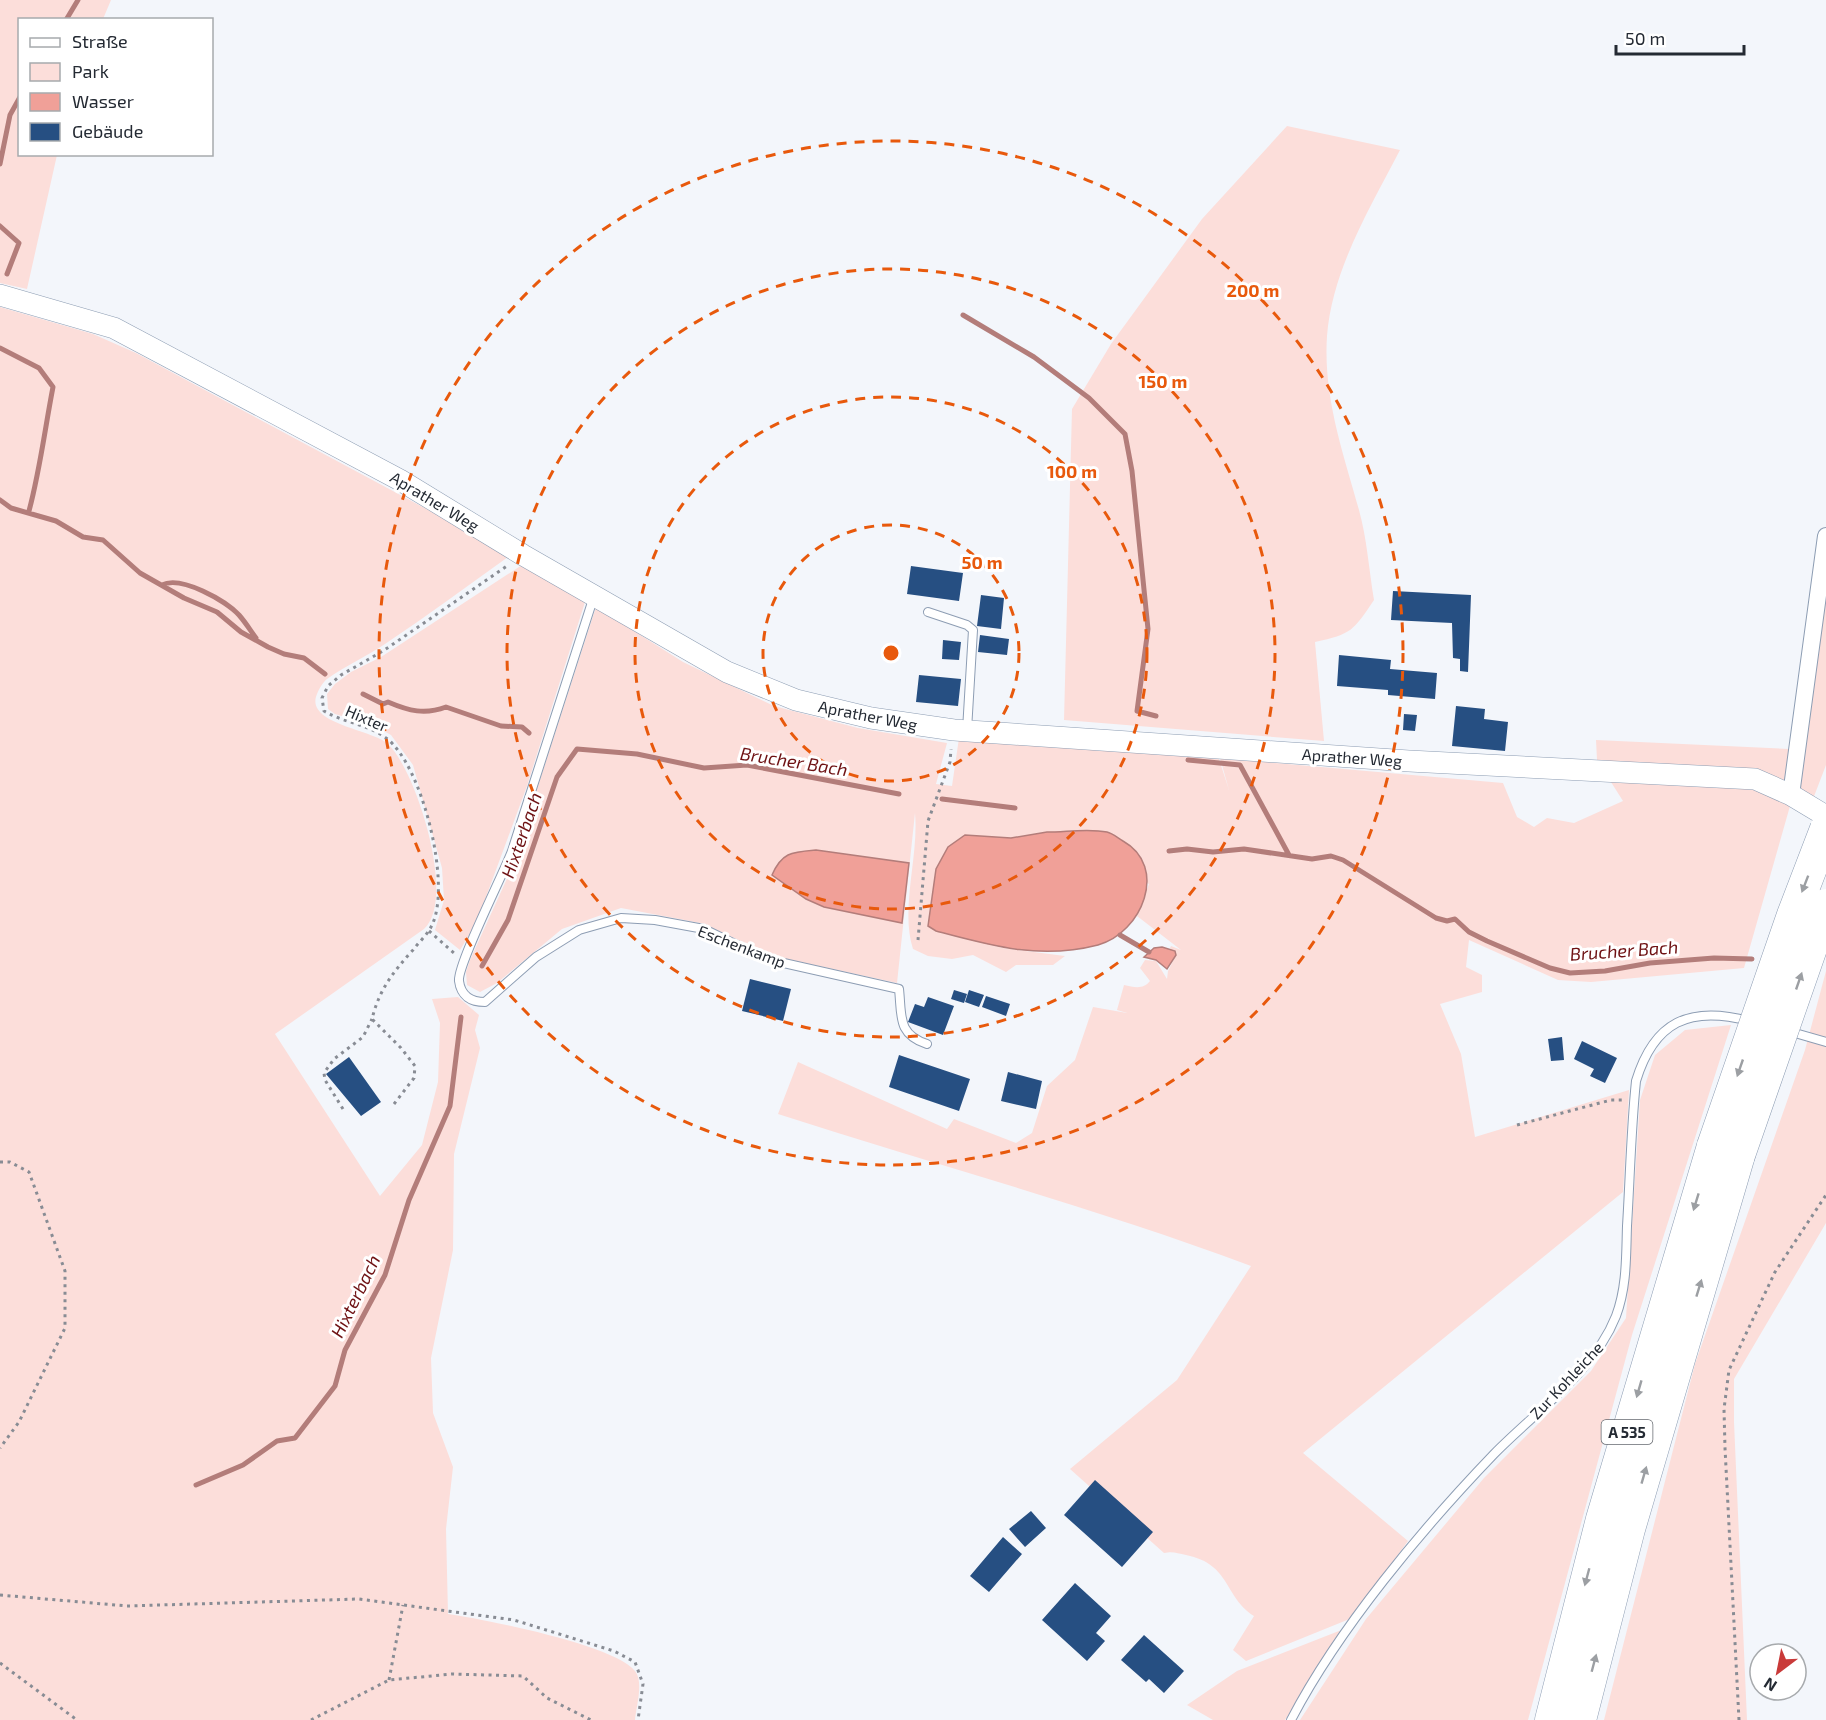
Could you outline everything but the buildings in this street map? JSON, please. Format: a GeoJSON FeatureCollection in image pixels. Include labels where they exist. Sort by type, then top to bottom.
{"type":"FeatureCollection","features":[{"type":"Feature","properties":{"kind":"highway","name":"A 535"},"geometry":{"type":"LineString","coordinates":[[1580,1720],[1726,1151],[1793,915],[1826,829]]}},
{"type":"Feature","properties":{"kind":"highway","name":"A 535"},"geometry":{"type":"LineString","coordinates":[[1551,1720],[1602,1519],[1726,1151],[1826,905]]}},
{"type":"Feature","properties":{"kind":"street","name":"Aprather Weg"},"geometry":{"type":"LineString","coordinates":[[0,295],[114,327],[400,480],[523,555],[727,672],[796,700],[871,718],[961,731],[1755,780],[1791,795],[1826,816]]}},
{"type":"Feature","properties":{"kind":"street"},"geometry":{"type":"LineString","coordinates":[[1791,795],[1826,536]]}},
{"type":"Feature","properties":{"kind":"lane","name":"Eschenkamp"},"geometry":{"type":"LineString","coordinates":[[595,596],[512,851],[492,902],[462,961],[459,979],[462,993],[474,1002],[485,1002],[536,957],[579,930],[621,918],[655,920],[704,929],[766,959],[899,989],[903,1029],[911,1039],[927,1044]]}},
{"type":"Feature","properties":{"kind":"lane"},"geometry":{"type":"LineString","coordinates":[[928,612],[967,625],[973,630],[961,731]]}},
{"type":"Feature","properties":{"kind":"lane","name":"Zur Kohleiche"},"geometry":{"type":"LineString","coordinates":[[1291,1720],[1352,1623],[1440,1514],[1494,1454],[1572,1378],[1609,1333],[1617,1313],[1625,1280],[1636,1081],[1643,1057],[1656,1038],[1676,1023],[1701,1016],[1726,1015],[1826,1042]]}},
{"type":"Feature","properties":{"kind":"path","name":"Hixter"},"geometry":{"type":"LineString","coordinates":[[343,1109],[325,1080],[324,1073],[334,1059],[363,1037],[386,982],[429,930],[439,900],[439,874],[429,824],[410,766],[402,753],[387,738],[373,730],[340,720],[324,711],[322,698],[328,686],[341,675],[383,651],[523,555]]}},
{"type":"Feature","properties":{"kind":"path"},"geometry":{"type":"LineString","coordinates":[[918,940],[928,821],[961,731]]}},
{"type":"Feature","properties":{"kind":"path"},"geometry":{"type":"LineString","coordinates":[[429,930],[462,961]]}},
{"type":"Feature","properties":{"kind":"path"},"geometry":{"type":"LineString","coordinates":[[372,1019],[401,1048],[415,1066],[414,1078],[394,1104]]}},
{"type":"Feature","properties":{"kind":"path"},"geometry":{"type":"LineString","coordinates":[[1517,1125],[1611,1100],[1634,1099]]}},
{"type":"Feature","properties":{"kind":"path"},"geometry":{"type":"LineString","coordinates":[[0,1161],[10,1162],[29,1172],[65,1271],[65,1328],[19,1422],[0,1448]]}},
{"type":"Feature","properties":{"kind":"path"},"geometry":{"type":"LineString","coordinates":[[1739,1720],[1725,1448],[1726,1387],[1729,1370],[1774,1272],[1826,1195]]}},
{"type":"Feature","properties":{"kind":"path"},"geometry":{"type":"LineString","coordinates":[[0,1595],[127,1606],[359,1599],[514,1620],[614,1651],[634,1662],[643,1684],[638,1720]]}},
{"type":"Feature","properties":{"kind":"path"},"geometry":{"type":"LineString","coordinates":[[389,1680],[403,1605]]}},
{"type":"Feature","properties":{"kind":"path"},"geometry":{"type":"LineString","coordinates":[[0,1663],[77,1720]]}},
{"type":"Feature","properties":{"kind":"path"},"geometry":{"type":"LineString","coordinates":[[311,1720],[389,1680],[452,1674],[523,1676],[547,1698],[591,1720]]}},
{"type":"Feature","properties":{"kind":"green space"},"geometry":{"type":"Polygon","coordinates":[[[0,0],[111,0],[103,18],[18,18],[18,156],[57,156],[27,289],[0,283],[0,0]]]}},
{"type":"Feature","properties":{"kind":"green space"},"geometry":{"type":"Polygon","coordinates":[[[1287,126],[1400,150],[1344,263],[1330,311],[1327,359],[1331,403],[1362,521],[1374,600],[1350,630],[1315,642],[1324,741],[1064,720],[1072,409],[1111,344],[1202,219],[1287,126]]]}},
{"type":"Feature","properties":{"kind":"green space"},"geometry":{"type":"Polygon","coordinates":[[[0,307],[93,334],[136,353],[473,534],[508,557],[385,644],[327,679],[317,694],[316,704],[320,712],[342,725],[380,739],[388,744],[399,758],[410,780],[429,835],[436,891],[433,914],[424,929],[275,1034],[380,1196],[422,1145],[438,1082],[440,1023],[432,999],[458,997],[479,1015],[475,1030],[480,1048],[454,1154],[453,1250],[431,1358],[433,1413],[453,1467],[446,1529],[448,1614],[547,1635],[576,1643],[623,1661],[638,1676],[639,1695],[635,1720],[0,1720],[0,307]]]}},
{"type":"Feature","properties":{"kind":"green space"},"geometry":{"type":"Polygon","coordinates":[[[1826,549],[1826,765],[1813,799],[1790,806],[1744,968],[1591,982],[1558,980],[1469,940],[1466,967],[1482,975],[1482,992],[1440,1004],[1461,1054],[1475,1137],[1629,1090],[1623,1192],[1303,1453],[1408,1541],[1352,1618],[1246,1661],[1233,1650],[1254,1616],[1237,1600],[1219,1573],[1201,1559],[1175,1552],[1164,1553],[1070,1469],[1177,1380],[1251,1266],[1075,1206],[778,1114],[798,1062],[947,1129],[954,1119],[1016,1143],[1032,1133],[1047,1086],[1075,1060],[1093,1007],[1127,1013],[1117,1010],[1124,985],[1141,987],[1150,981],[1140,968],[1145,960],[1156,961],[1167,979],[1168,971],[1176,955],[1170,948],[1171,946],[1181,950],[1137,916],[1149,884],[1047,832],[1011,838],[965,835],[936,931],[1003,948],[1065,956],[1053,965],[1016,965],[1006,972],[973,955],[952,959],[928,956],[913,949],[908,917],[915,847],[915,813],[897,983],[777,957],[700,923],[621,908],[562,929],[497,983],[480,992],[467,985],[466,972],[470,960],[510,872],[596,607],[683,662],[774,706],[858,728],[947,743],[936,784],[952,786],[959,738],[1219,759],[1229,790],[1220,758],[1503,783],[1517,817],[1534,827],[1547,818],[1574,823],[1623,801],[1597,760],[1596,740],[1789,749],[1826,549]]]}},
{"type":"Feature","properties":{"kind":"green space"},"geometry":{"type":"Polygon","coordinates":[[[522,565],[585,602],[527,786],[476,924],[460,950],[435,930],[444,900],[442,868],[413,765],[391,735],[373,725],[335,714],[328,709],[327,694],[335,684],[351,672],[381,657],[522,565]]]}},
{"type":"Feature","properties":{"kind":"green space"},"geometry":{"type":"Polygon","coordinates":[[[1826,971],[1826,1223],[1734,1379],[1747,1720],[1604,1720],[1695,1364],[1805,1050],[1826,971]]]}},
{"type":"Feature","properties":{"kind":"green space"},"geometry":{"type":"Polygon","coordinates":[[[1731,1025],[1632,1335],[1528,1720],[1300,1720],[1366,1619],[1484,1478],[1591,1371],[1626,1318],[1640,1100],[1655,1055],[1685,1030],[1731,1025]]]}},
{"type":"Feature","properties":{"kind":"green space"},"geometry":{"type":"Polygon","coordinates":[[[1344,1629],[1285,1720],[1213,1720],[1187,1705],[1237,1671],[1344,1629]]]}},
{"type":"Feature","properties":{"kind":"water"},"geometry":{"type":"Polygon","coordinates":[[[1085,830],[1107,832],[1137,852],[1145,867],[1147,882],[1144,898],[1137,914],[1114,938],[1098,945],[1077,949],[1036,951],[977,942],[936,931],[928,926],[936,869],[948,847],[965,835],[1011,838],[1047,832],[1085,830]]]}},
{"type":"Feature","properties":{"kind":"water"},"geometry":{"type":"Polygon","coordinates":[[[816,850],[909,863],[902,923],[824,907],[806,899],[772,875],[780,862],[789,855],[816,850]]]}},
{"type":"Feature","properties":{"kind":"water"},"geometry":{"type":"Polygon","coordinates":[[[1162,947],[1175,951],[1176,955],[1167,969],[1156,960],[1144,957],[1154,948],[1162,947]]]}},
{"type":"Feature","properties":{"kind":"waterway"},"geometry":{"type":"LineString","coordinates":[[67,18],[78,0]]}},
{"type":"Feature","properties":{"kind":"waterway"},"geometry":{"type":"LineString","coordinates":[[0,164],[10,115],[18,101]]}},
{"type":"Feature","properties":{"kind":"waterway"},"geometry":{"type":"LineString","coordinates":[[0,226],[19,243],[7,274]]}},
{"type":"Feature","properties":{"kind":"waterway"},"geometry":{"type":"LineString","coordinates":[[963,315],[1034,357],[1089,398],[1125,434],[1132,471],[1148,629],[1137,711],[1156,716]]}},
{"type":"Feature","properties":{"kind":"waterway"},"geometry":{"type":"LineString","coordinates":[[0,348],[39,368],[53,387],[29,511]]}},
{"type":"Feature","properties":{"kind":"waterway","name":"Brucher Bach"},"geometry":{"type":"LineString","coordinates":[[0,500],[11,508],[56,521],[83,537],[103,540],[140,573],[184,598],[217,612],[241,632],[268,647],[284,654],[304,658],[325,674]]}},
{"type":"Feature","properties":{"kind":"waterway","name":"Brucher Bach"},"geometry":{"type":"LineString","coordinates":[[162,585],[170,583],[191,586],[214,597],[233,609],[256,638]]}},
{"type":"Feature","properties":{"kind":"waterway","name":"Brucher Bach"},"geometry":{"type":"LineString","coordinates":[[363,694],[383,704],[388,702],[417,711],[431,711],[446,707],[501,726],[522,727],[529,733]]}},
{"type":"Feature","properties":{"kind":"waterway","name":"Brucher Bach"},"geometry":{"type":"LineString","coordinates":[[482,966],[508,920],[557,777],[577,749],[637,754],[704,768],[747,765],[899,794]]}},
{"type":"Feature","properties":{"kind":"waterway"},"geometry":{"type":"LineString","coordinates":[[1188,760],[1240,765],[1289,855]]}},
{"type":"Feature","properties":{"kind":"waterway","name":"Brucher Bach"},"geometry":{"type":"LineString","coordinates":[[942,799],[1015,808]]}},
{"type":"Feature","properties":{"kind":"waterway","name":"Brucher Bach"},"geometry":{"type":"LineString","coordinates":[[1169,851],[1187,849],[1213,852],[1244,849],[1312,859],[1331,856],[1343,860],[1436,918],[1447,921],[1455,919],[1469,932],[1487,941],[1550,968],[1570,973],[1714,958],[1752,959]]}},
{"type":"Feature","properties":{"kind":"waterway"},"geometry":{"type":"LineString","coordinates":[[1120,935],[1149,952]]}},
{"type":"Feature","properties":{"kind":"waterway","name":"Hixterbach"},"geometry":{"type":"LineString","coordinates":[[196,1485],[243,1465],[277,1441],[295,1438],[335,1386],[345,1350],[385,1275],[409,1200],[450,1106],[461,1017]]}}]}
